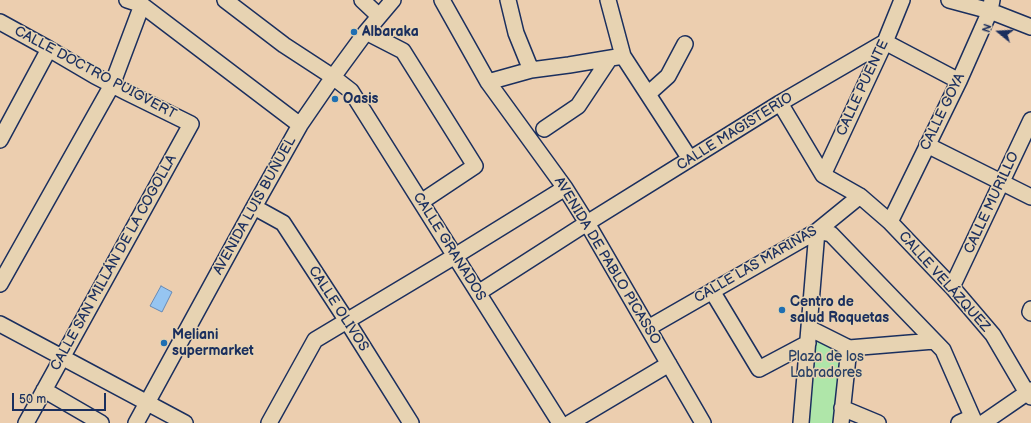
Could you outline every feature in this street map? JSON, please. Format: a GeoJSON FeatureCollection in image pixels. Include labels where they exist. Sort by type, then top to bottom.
{"type":"FeatureCollection","features":[{"type":"Feature","properties":{"kind":"street"},"geometry":{"type":"LineString","coordinates":[[127,0],[142,5],[300,125]]}},
{"type":"Feature","properties":{"kind":"street","name":"CALLE GRANADOS"},"geometry":{"type":"LineString","coordinates":[[225,0],[284,45],[352,91],[560,423]]}},
{"type":"Feature","properties":{"kind":"street"},"geometry":{"type":"LineString","coordinates":[[362,0],[379,16]]}},
{"type":"Feature","properties":{"kind":"street","name":"AVENIDA LUIS BUÑUEL"},"geometry":{"type":"LineString","coordinates":[[136,423],[300,125],[366,32],[393,0]]}},
{"type":"Feature","properties":{"kind":"street","name":"AVENIDA DE PABLO PICASSO"},"geometry":{"type":"LineString","coordinates":[[442,0],[488,82],[565,188],[587,223],[703,423]]}},
{"type":"Feature","properties":{"kind":"street"},"geometry":{"type":"LineString","coordinates":[[508,0],[516,33],[531,70]]}},
{"type":"Feature","properties":{"kind":"street"},"geometry":{"type":"LineString","coordinates":[[608,0],[616,57],[648,94],[690,159]]}},
{"type":"Feature","properties":{"kind":"street","name":"CALLE PUENTE"},"geometry":{"type":"LineString","coordinates":[[823,175],[885,42],[902,0]]}},
{"type":"Feature","properties":{"kind":"street"},"geometry":{"type":"LineString","coordinates":[[949,0],[991,6],[1029,23]]}},
{"type":"Feature","properties":{"kind":"street"},"geometry":{"type":"LineString","coordinates":[[0,284],[112,85],[142,5]]}},
{"type":"Feature","properties":{"kind":"street","name":"CALLE GOYA"},"geometry":{"type":"LineString","coordinates":[[890,222],[959,81],[991,6]]}},
{"type":"Feature","properties":{"kind":"street","name":"CALLE DOCTRO PUIGVERT"},"geometry":{"type":"LineString","coordinates":[[0,22],[112,85],[191,124]]}},
{"type":"Feature","properties":{"kind":"street"},"geometry":{"type":"LineString","coordinates":[[366,32],[403,51],[475,166],[421,202]]}},
{"type":"Feature","properties":{"kind":"street"},"geometry":{"type":"LineString","coordinates":[[885,42],[959,81]]}},
{"type":"Feature","properties":{"kind":"street","name":"CALLE MAGISTERIO"},"geometry":{"type":"LineString","coordinates":[[478,293],[587,223],[780,103],[885,42]]}},
{"type":"Feature","properties":{"kind":"street"},"geometry":{"type":"LineString","coordinates":[[648,94],[668,76],[685,44]]}},
{"type":"Feature","properties":{"kind":"street"},"geometry":{"type":"LineString","coordinates":[[0,140],[49,49]]}},
{"type":"Feature","properties":{"kind":"street"},"geometry":{"type":"LineString","coordinates":[[488,82],[531,70],[616,57]]}},
{"type":"Feature","properties":{"kind":"street"},"geometry":{"type":"LineString","coordinates":[[544,129],[578,106],[616,57]]}},
{"type":"Feature","properties":{"kind":"street"},"geometry":{"type":"LineString","coordinates":[[780,103],[823,175]]}},
{"type":"Feature","properties":{"kind":"street","name":"CALLE MURILLO"},"geometry":{"type":"LineString","coordinates":[[952,286],[1031,120]]}},
{"type":"Feature","properties":{"kind":"street","name":"CALLE SAN MILLÁN DE LA COGOLLA"},"geometry":{"type":"LineString","coordinates":[[26,423],[191,124]]}},
{"type":"Feature","properties":{"kind":"street"},"geometry":{"type":"LineString","coordinates":[[927,145],[1031,197]]}},
{"type":"Feature","properties":{"kind":"street","name":"CALLE VELÁZQUEZ"},"geometry":{"type":"LineString","coordinates":[[823,175],[860,196],[890,222],[952,286],[993,335],[1030,393]]}},
{"type":"Feature","properties":{"kind":"street"},"geometry":{"type":"LineString","coordinates":[[269,423],[314,340],[565,188]]}},
{"type":"Feature","properties":{"kind":"street","name":"CALLE LAS MARINAS"},"geometry":{"type":"LineString","coordinates":[[648,328],[817,231],[860,196]]}},
{"type":"Feature","properties":{"kind":"street","name":"CALLE OLIVOS"},"geometry":{"type":"LineString","coordinates":[[254,207],[283,223],[411,423]]}},
{"type":"Feature","properties":{"kind":"street"},"geometry":{"type":"LineString","coordinates":[[801,423],[817,231],[831,234],[943,350],[972,422],[1030,393]]}},
{"type":"Feature","properties":{"kind":"street"},"geometry":{"type":"LineString","coordinates":[[712,290],[759,369],[808,343]]}},
{"type":"Feature","properties":{"kind":"street"},"geometry":{"type":"LineString","coordinates":[[1031,309],[1031,313]]}},
{"type":"Feature","properties":{"kind":"street"},"geometry":{"type":"LineString","coordinates":[[0,324],[185,423]]}},
{"type":"Feature","properties":{"kind":"street"},"geometry":{"type":"LineString","coordinates":[[809,328],[849,348],[934,341]]}},
{"type":"Feature","properties":{"kind":"street"},"geometry":{"type":"LineString","coordinates":[[841,423],[849,348]]}},
{"type":"Feature","properties":{"kind":"street"},"geometry":{"type":"LineString","coordinates":[[570,423],[669,364]]}},
{"type":"Feature","properties":{"kind":"street"},"geometry":{"type":"LineString","coordinates":[[44,390],[81,418],[101,423]]}},
{"type":"Feature","properties":{"kind":"street"},"geometry":{"type":"LineString","coordinates":[[842,408],[878,423]]}},
{"type":"Feature","properties":{"kind":"green space","name":"Plaza de los Labradores"},"geometry":{"type":"Polygon","coordinates":[[[809,328],[849,348],[841,423],[801,423],[809,328]]]}},
{"type":"Feature","properties":{"kind":"water"},"geometry":{"type":"Polygon","coordinates":[[[161,286],[172,292],[162,312],[150,306],[161,286]]]}},
{"type":"Feature","properties":{"kind":"place","name":"Albaraka"},"geometry":{"type":"Point","coordinates":[354,32]}},
{"type":"Feature","properties":{"kind":"place","name":"Oasis"},"geometry":{"type":"Point","coordinates":[335,99]}},
{"type":"Feature","properties":{"kind":"place","name":"Centro de salud Roquetas"},"geometry":{"type":"Point","coordinates":[782,310]}},
{"type":"Feature","properties":{"kind":"place","name":"Meliani supermarket"},"geometry":{"type":"Point","coordinates":[164,343]}}]}
